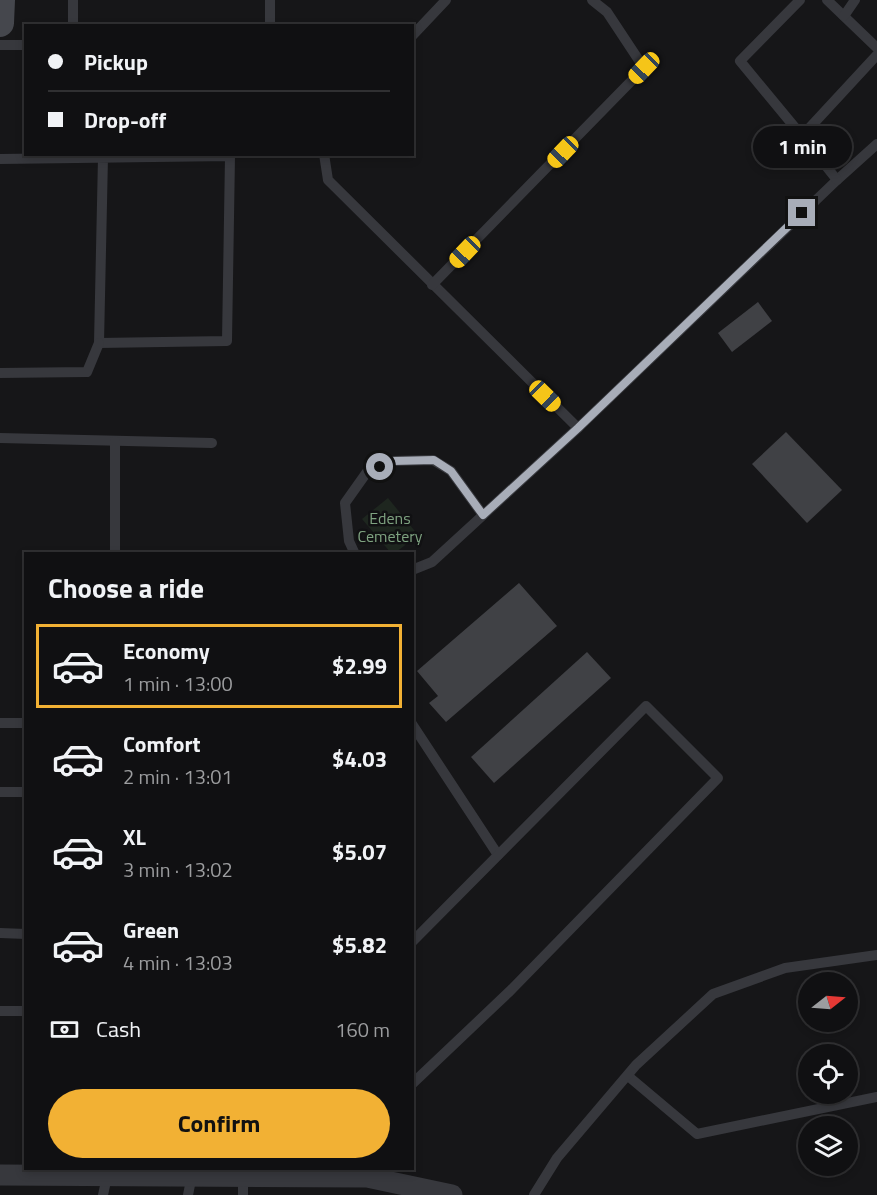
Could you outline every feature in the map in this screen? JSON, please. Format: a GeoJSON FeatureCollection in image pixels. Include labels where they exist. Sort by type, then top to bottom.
{"type":"FeatureCollection","features":[{"type":"Feature","properties":{"kind":"main road"},"geometry":{"type":"LineString","coordinates":[[0,23],[1,0]]}},
{"type":"Feature","properties":{"kind":"street"},"geometry":{"type":"LineString","coordinates":[[0,1174],[106,1180],[191,1180],[243,1186],[332,1173],[388,1180],[452,1195]]}},
{"type":"Feature","properties":{"kind":"lane"},"geometry":{"type":"LineString","coordinates":[[72,24],[73,0]]}},
{"type":"Feature","properties":{"kind":"lane"},"geometry":{"type":"LineString","coordinates":[[270,0],[270,24]]}},
{"type":"Feature","properties":{"kind":"lane"},"geometry":{"type":"LineString","coordinates":[[414,34],[447,0]]}},
{"type":"Feature","properties":{"kind":"lane"},"geometry":{"type":"LineString","coordinates":[[432,285],[644,68],[607,12],[592,0]]}},
{"type":"Feature","properties":{"kind":"lane"},"geometry":{"type":"LineString","coordinates":[[800,0],[740,61],[837,180]]}},
{"type":"Feature","properties":{"kind":"lane"},"geometry":{"type":"LineString","coordinates":[[827,0],[877,48]]}},
{"type":"Feature","properties":{"kind":"lane"},"geometry":{"type":"LineString","coordinates":[[844,16],[855,0]]}},
{"type":"Feature","properties":{"kind":"lane"},"geometry":{"type":"LineString","coordinates":[[0,45],[24,45]]}},
{"type":"Feature","properties":{"kind":"lane"},"geometry":{"type":"LineString","coordinates":[[802,136],[877,55]]}},
{"type":"Feature","properties":{"kind":"lane"},"geometry":{"type":"LineString","coordinates":[[414,569],[432,562],[578,428],[877,144]]}},
{"type":"Feature","properties":{"kind":"lane"},"geometry":{"type":"LineString","coordinates":[[0,159],[166,156]]}},
{"type":"Feature","properties":{"kind":"lane"},"geometry":{"type":"LineString","coordinates":[[99,343],[227,341],[230,156]]}},
{"type":"Feature","properties":{"kind":"lane"},"geometry":{"type":"LineString","coordinates":[[324,156],[328,180],[578,428]]}},
{"type":"Feature","properties":{"kind":"lane"},"geometry":{"type":"LineString","coordinates":[[0,372],[87,372],[99,343],[103,157]]}},
{"type":"Feature","properties":{"kind":"lane"},"geometry":{"type":"LineString","coordinates":[[0,438],[212,443]]}},
{"type":"Feature","properties":{"kind":"lane"},"geometry":{"type":"LineString","coordinates":[[115,552],[116,441]]}},
{"type":"Feature","properties":{"kind":"lane"},"geometry":{"type":"LineString","coordinates":[[355,552],[349,541],[345,503],[367,472],[393,461],[434,460],[451,471],[483,515]]}},
{"type":"Feature","properties":{"kind":"lane"},"geometry":{"type":"LineString","coordinates":[[414,940],[646,706],[718,778],[510,991],[414,1082]]}},
{"type":"Feature","properties":{"kind":"lane"},"geometry":{"type":"LineString","coordinates":[[0,723],[24,723]]}},
{"type":"Feature","properties":{"kind":"lane"},"geometry":{"type":"LineString","coordinates":[[414,727],[498,855]]}},
{"type":"Feature","properties":{"kind":"lane"},"geometry":{"type":"LineString","coordinates":[[0,792],[24,792]]}},
{"type":"Feature","properties":{"kind":"lane"},"geometry":{"type":"LineString","coordinates":[[0,933],[24,934]]}},
{"type":"Feature","properties":{"kind":"lane"},"geometry":{"type":"LineString","coordinates":[[534,1195],[557,1158],[636,1065],[713,994],[785,968],[877,955]]}},
{"type":"Feature","properties":{"kind":"lane"},"geometry":{"type":"LineString","coordinates":[[0,1011],[24,1011]]}},
{"type":"Feature","properties":{"kind":"lane"},"geometry":{"type":"LineString","coordinates":[[627,1076],[697,1134],[877,1097]]}},
{"type":"Feature","properties":{"kind":"green space","name":"Edens Cemetery"},"geometry":{"type":"Polygon","coordinates":[[[388,498],[418,535],[396,552],[390,552],[362,519],[388,498]]]}},
{"type":"Feature","properties":{"kind":"building"},"geometry":{"type":"Polygon","coordinates":[[[758,302],[772,321],[732,352],[718,333],[758,302]]]}},
{"type":"Feature","properties":{"kind":"building"},"geometry":{"type":"Polygon","coordinates":[[[786,432],[842,490],[807,523],[752,464],[786,432]]]}},
{"type":"Feature","properties":{"kind":"building"},"geometry":{"type":"Polygon","coordinates":[[[519,583],[557,626],[446,722],[429,703],[438,696],[417,671],[519,583]]]}},
{"type":"Feature","properties":{"kind":"building"},"geometry":{"type":"Polygon","coordinates":[[[587,652],[611,678],[494,783],[471,757],[587,652]]]}},
{"type":"Feature","properties":{"kind":"route"},"geometry":{"type":"LineString","coordinates":[[380,467],[393,461],[434,460],[451,471],[483,515],[578,428],[802,213]]}}]}
